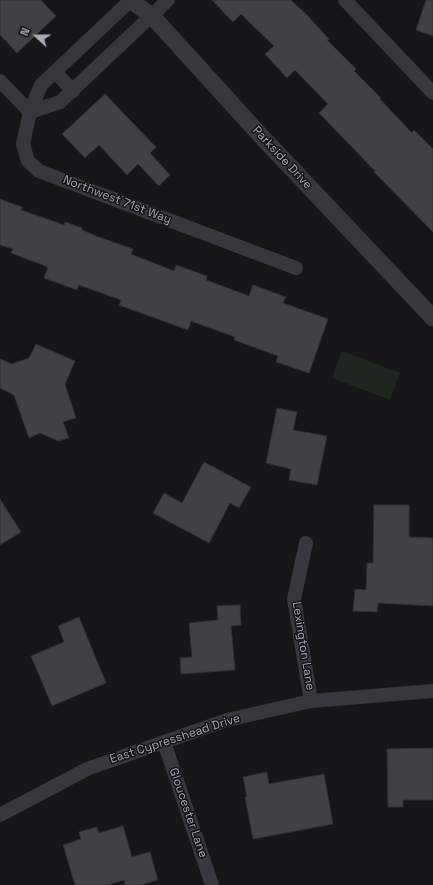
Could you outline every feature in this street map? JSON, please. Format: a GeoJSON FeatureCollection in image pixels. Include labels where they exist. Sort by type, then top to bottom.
{"type":"FeatureCollection","features":[{"type":"Feature","properties":{"kind":"street","name":"Parkside Drive"},"geometry":{"type":"LineString","coordinates":[[130,0],[152,16],[261,136],[433,318]]}},
{"type":"Feature","properties":{"kind":"street","name":"Northwest 71st Way"},"geometry":{"type":"LineString","coordinates":[[130,0],[41,86],[30,112],[23,144],[28,161],[39,171],[296,268]]}},
{"type":"Feature","properties":{"kind":"street"},"geometry":{"type":"LineString","coordinates":[[0,81],[30,112],[60,102],[168,0]]}},
{"type":"Feature","properties":{"kind":"street"},"geometry":{"type":"LineString","coordinates":[[345,0],[433,93]]}},
{"type":"Feature","properties":{"kind":"street"},"geometry":{"type":"LineString","coordinates":[[55,72],[72,91]]}},
{"type":"Feature","properties":{"kind":"street","name":"Lexington Lane"},"geometry":{"type":"LineString","coordinates":[[306,543],[294,600],[312,701]]}},
{"type":"Feature","properties":{"kind":"street","name":"East Cypresshead Drive"},"geometry":{"type":"LineString","coordinates":[[0,815],[87,769],[227,720],[312,701],[433,691]]}},
{"type":"Feature","properties":{"kind":"street","name":"Gloucester Lane"},"geometry":{"type":"LineString","coordinates":[[164,742],[212,885]]}},
{"type":"Feature","properties":{"kind":"shaded area"},"geometry":{"type":"Polygon","coordinates":[[[342,351],[400,373],[390,400],[332,378],[342,351]]]}},
{"type":"Feature","properties":{"kind":"building"},"geometry":{"type":"Polygon","coordinates":[[[0,0],[41,0],[56,16],[17,53],[0,35],[0,0]]]}},
{"type":"Feature","properties":{"kind":"building"},"geometry":{"type":"Polygon","coordinates":[[[212,0],[291,0],[307,15],[329,39],[327,40],[356,69],[354,71],[381,98],[380,99],[412,133],[414,130],[433,149],[433,232],[319,113],[328,104],[295,70],[287,78],[265,54],[274,46],[241,14],[233,22],[212,0]]]}},
{"type":"Feature","properties":{"kind":"building"},"geometry":{"type":"Polygon","coordinates":[[[426,0],[433,0],[433,36],[416,30],[426,0]]]}},
{"type":"Feature","properties":{"kind":"building"},"geometry":{"type":"Polygon","coordinates":[[[105,94],[156,147],[150,153],[170,175],[159,186],[138,164],[127,175],[99,145],[85,158],[62,134],[105,94]]]}},
{"type":"Feature","properties":{"kind":"building"},"geometry":{"type":"Polygon","coordinates":[[[0,199],[22,207],[21,210],[64,225],[65,222],[82,228],[82,230],[96,236],[133,249],[131,254],[174,271],[176,265],[207,276],[206,280],[249,296],[253,285],[286,297],[283,303],[328,319],[309,373],[276,362],[278,356],[234,340],[235,337],[191,321],[188,330],[119,305],[121,300],[79,285],[77,290],[44,278],[48,267],[11,253],[13,249],[0,245],[0,199]]]}},
{"type":"Feature","properties":{"kind":"building"},"geometry":{"type":"Polygon","coordinates":[[[36,344],[75,361],[65,384],[76,418],[63,422],[69,438],[58,441],[40,433],[29,438],[14,395],[0,388],[0,359],[12,364],[29,358],[36,344]]]}},
{"type":"Feature","properties":{"kind":"building"},"geometry":{"type":"Polygon","coordinates":[[[277,408],[297,412],[293,430],[327,436],[317,485],[289,480],[291,469],[266,463],[277,408]]]}},
{"type":"Feature","properties":{"kind":"building"},"geometry":{"type":"Polygon","coordinates":[[[204,462],[251,487],[239,508],[230,503],[209,543],[153,513],[164,493],[182,503],[204,462]]]}},
{"type":"Feature","properties":{"kind":"building"},"geometry":{"type":"Polygon","coordinates":[[[0,499],[21,532],[0,545],[0,499]]]}},
{"type":"Feature","properties":{"kind":"building"},"geometry":{"type":"Polygon","coordinates":[[[374,505],[409,505],[409,537],[433,538],[433,606],[378,603],[377,612],[353,611],[355,589],[366,590],[367,563],[373,563],[374,505]]]}},
{"type":"Feature","properties":{"kind":"building"},"geometry":{"type":"Polygon","coordinates":[[[240,605],[241,625],[231,626],[235,670],[181,674],[180,658],[192,657],[189,623],[218,620],[217,606],[240,605]]]}},
{"type":"Feature","properties":{"kind":"building"},"geometry":{"type":"Polygon","coordinates":[[[79,617],[106,683],[52,706],[31,656],[64,642],[58,626],[79,617]]]}},
{"type":"Feature","properties":{"kind":"building"},"geometry":{"type":"Polygon","coordinates":[[[433,748],[433,800],[403,800],[403,807],[388,807],[387,749],[433,748]]]}},
{"type":"Feature","properties":{"kind":"building"},"geometry":{"type":"Polygon","coordinates":[[[267,772],[269,784],[324,774],[333,824],[253,839],[245,797],[247,797],[243,777],[267,772]]]}},
{"type":"Feature","properties":{"kind":"building"},"geometry":{"type":"Polygon","coordinates":[[[123,826],[132,857],[150,852],[158,880],[141,885],[125,885],[124,880],[108,885],[75,885],[63,845],[81,839],[79,832],[97,827],[99,833],[123,826]]]}}]}
